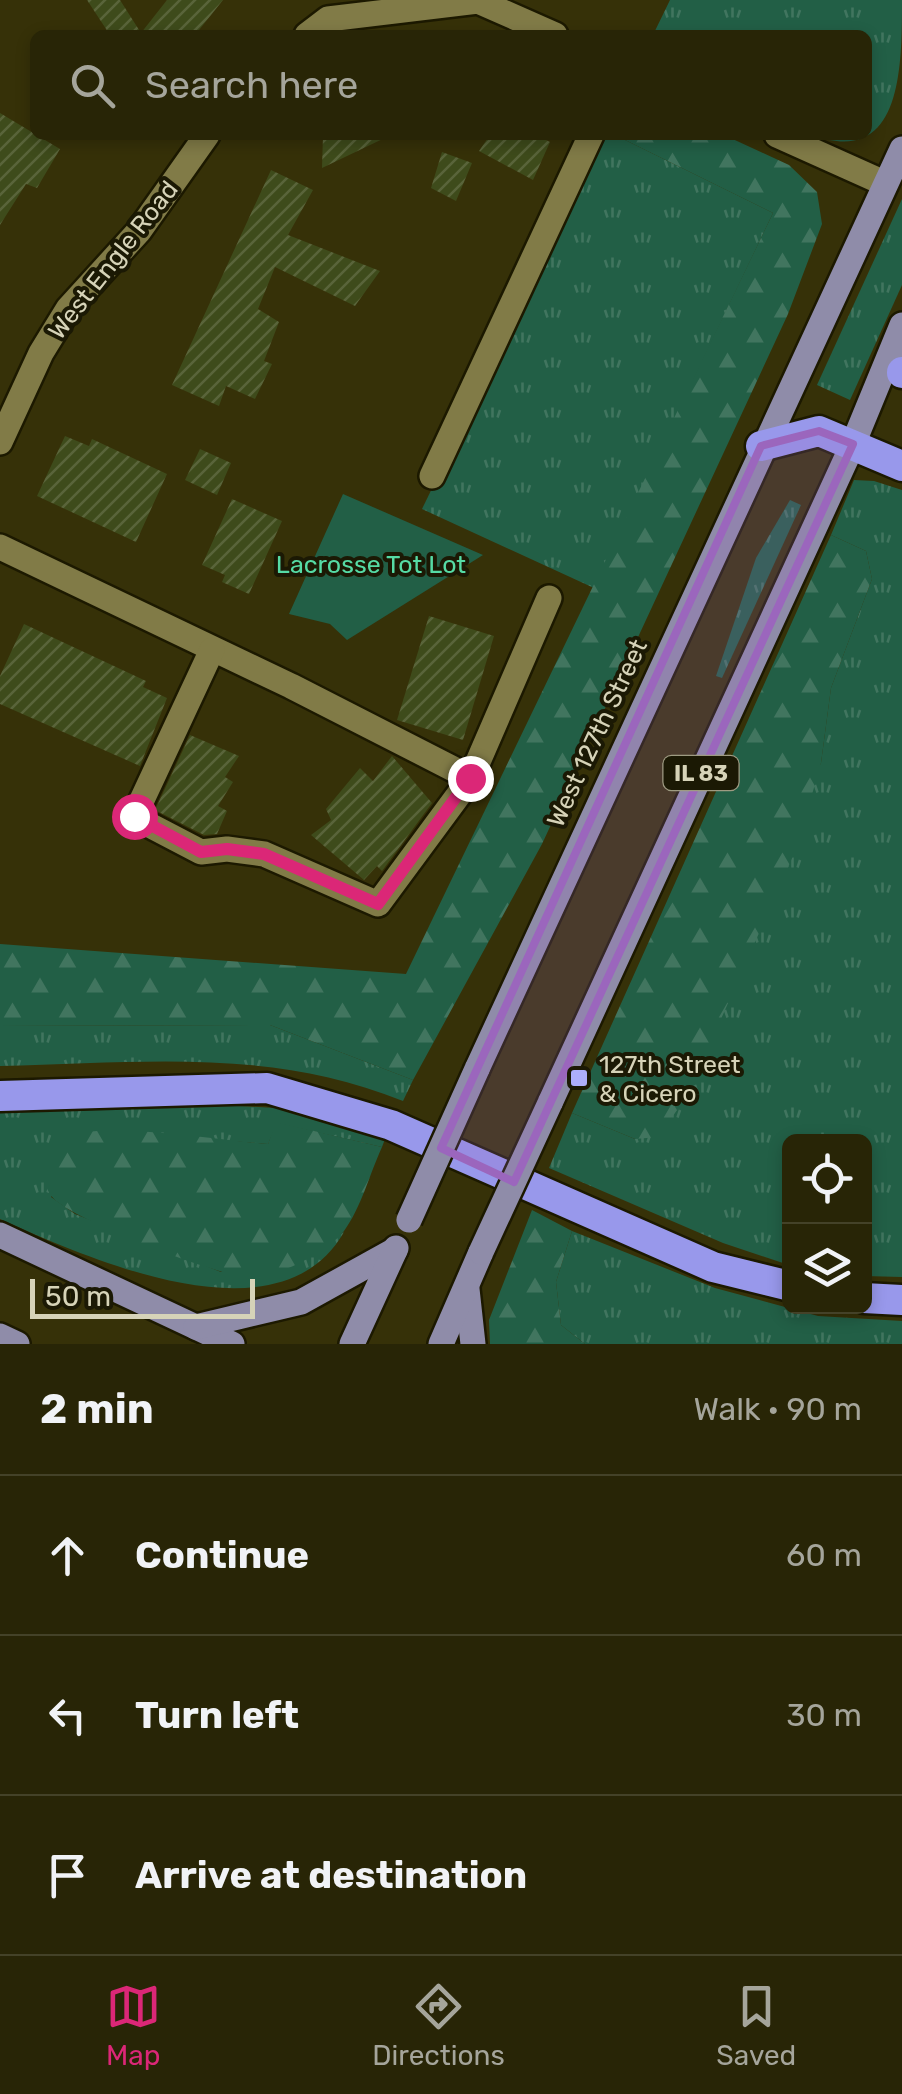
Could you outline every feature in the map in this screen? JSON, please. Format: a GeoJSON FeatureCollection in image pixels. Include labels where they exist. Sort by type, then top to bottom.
{"type":"FeatureCollection","features":[{"type":"Feature","properties":{"kind":"highway"},"geometry":{"type":"LineString","coordinates":[[761,446],[819,431],[902,466]]}},
{"type":"Feature","properties":{"kind":"highway"},"geometry":{"type":"LineString","coordinates":[[0,1096],[268,1088],[391,1125],[713,1268],[782,1284]]}},
{"type":"Feature","properties":{"kind":"highway"},"geometry":{"type":"LineString","coordinates":[[872,1298],[902,1300]]}},
{"type":"Feature","properties":{"kind":"main road","name":"West 127th Street"},"geometry":{"type":"LineString","coordinates":[[352,1344],[761,446],[902,149]]}},
{"type":"Feature","properties":{"kind":"main road","name":"IL 83"},"geometry":{"type":"LineString","coordinates":[[441,1344],[853,444],[902,324]]}},
{"type":"Feature","properties":{"kind":"main road"},"geometry":{"type":"LineString","coordinates":[[0,1235],[232,1344]]}},
{"type":"Feature","properties":{"kind":"main road"},"geometry":{"type":"LineString","coordinates":[[196,1327],[301,1302],[396,1250]]}},
{"type":"Feature","properties":{"kind":"main road"},"geometry":{"type":"LineString","coordinates":[[466,1288],[473,1344]]}},
{"type":"Feature","properties":{"kind":"main road"},"geometry":{"type":"LineString","coordinates":[[0,1336],[17,1344]]}},
{"type":"Feature","properties":{"kind":"street"},"geometry":{"type":"LineString","coordinates":[[314,30],[328,19],[478,0],[544,30]]}},
{"type":"Feature","properties":{"kind":"street","name":"West Engle Road"},"geometry":{"type":"LineString","coordinates":[[0,442],[42,353],[68,309],[139,231],[203,140]]}},
{"type":"Feature","properties":{"kind":"street"},"geometry":{"type":"LineString","coordinates":[[432,476],[589,140]]}},
{"type":"Feature","properties":{"kind":"street"},"geometry":{"type":"LineString","coordinates":[[788,140],[884,183]]}},
{"type":"Feature","properties":{"kind":"street"},"geometry":{"type":"LineString","coordinates":[[0,547],[291,686],[470,778]]}},
{"type":"Feature","properties":{"kind":"street"},"geometry":{"type":"LineString","coordinates":[[212,650],[134,816],[201,852],[227,849],[264,854],[378,904],[470,778],[549,598]]}},
{"type":"Feature","properties":{"kind":"highlighted area"},"geometry":{"type":"Polygon","coordinates":[[[819,431],[853,444],[514,1182],[441,1148],[761,446],[819,431]]]}},
{"type":"Feature","properties":{"kind":"green space"},"geometry":{"type":"Polygon","coordinates":[[[670,0],[902,0],[897,81],[891,105],[872,131],[872,30],[655,30],[670,0]]]}},
{"type":"Feature","properties":{"kind":"green space"},"geometry":{"type":"Polygon","coordinates":[[[602,140],[625,140],[773,213],[594,588],[422,509],[602,140]]]}},
{"type":"Feature","properties":{"kind":"green space"},"geometry":{"type":"Polygon","coordinates":[[[625,140],[735,140],[789,165],[817,192],[822,224],[788,314],[542,844],[413,1080],[270,1025],[0,1026],[0,944],[406,974],[773,213],[625,140]]]}},
{"type":"Feature","properties":{"kind":"green space"},"geometry":{"type":"Polygon","coordinates":[[[902,199],[902,285],[850,400],[817,385],[902,199]]]}},
{"type":"Feature","properties":{"kind":"green space"},"geometry":{"type":"Polygon","coordinates":[[[854,480],[874,481],[902,490],[902,1277],[872,1276],[872,1134],[782,1134],[782,1263],[723,1243],[549,1168],[572,1113],[635,1139],[821,763],[831,688],[872,579],[866,551],[831,535],[854,480]]]}},
{"type":"Feature","properties":{"kind":"green space","name":"Lacrosse Tot Lot"},"geometry":{"type":"Polygon","coordinates":[[[343,494],[483,555],[347,640],[330,624],[289,614],[343,494]]]}},
{"type":"Feature","properties":{"kind":"green space"},"geometry":{"type":"Polygon","coordinates":[[[790,500],[801,505],[722,678],[716,676],[756,558],[790,500]]]}},
{"type":"Feature","properties":{"kind":"green space"},"geometry":{"type":"Polygon","coordinates":[[[831,535],[866,551],[872,579],[831,688],[821,763],[797,847],[687,1096],[658,1137],[635,1139],[572,1113],[831,535]]]}},
{"type":"Feature","properties":{"kind":"green space"},"geometry":{"type":"Polygon","coordinates":[[[270,1025],[413,1080],[403,1101],[304,1072],[254,1065],[154,1062],[0,1066],[0,1026],[270,1025]]]}},
{"type":"Feature","properties":{"kind":"green space"},"geometry":{"type":"Polygon","coordinates":[[[218,1105],[276,1108],[385,1139],[382,1147],[277,1123],[268,1144],[101,1131],[51,1197],[75,1214],[221,1272],[315,1253],[344,1232],[315,1265],[276,1283],[232,1288],[183,1283],[84,1254],[0,1219],[0,1111],[218,1105]]]}},
{"type":"Feature","properties":{"kind":"green space"},"geometry":{"type":"Polygon","coordinates":[[[276,1122],[382,1147],[350,1222],[337,1239],[287,1269],[261,1277],[209,1268],[117,1233],[67,1209],[54,1199],[45,1183],[50,1155],[70,1136],[110,1130],[137,1131],[268,1144],[276,1122]]]}},
{"type":"Feature","properties":{"kind":"green space"},"geometry":{"type":"Polygon","coordinates":[[[532,1210],[572,1231],[556,1282],[561,1325],[585,1344],[490,1344],[489,1320],[532,1210]]]}},
{"type":"Feature","properties":{"kind":"green space"},"geometry":{"type":"Polygon","coordinates":[[[572,1231],[715,1288],[782,1306],[782,1314],[902,1321],[902,1344],[585,1344],[561,1325],[556,1282],[572,1231]]]}},
{"type":"Feature","properties":{"kind":"building"},"geometry":{"type":"Polygon","coordinates":[[[87,0],[120,0],[139,30],[107,30],[87,0]]]}},
{"type":"Feature","properties":{"kind":"building"},"geometry":{"type":"Polygon","coordinates":[[[167,0],[223,0],[199,30],[143,30],[167,0]]]}},
{"type":"Feature","properties":{"kind":"building"},"geometry":{"type":"Polygon","coordinates":[[[0,113],[30,131],[30,140],[45,140],[60,149],[37,188],[26,184],[0,225],[0,113]]]}},
{"type":"Feature","properties":{"kind":"building"},"geometry":{"type":"Polygon","coordinates":[[[323,140],[381,140],[322,168],[323,140]]]}},
{"type":"Feature","properties":{"kind":"building"},"geometry":{"type":"Polygon","coordinates":[[[487,140],[550,142],[533,180],[479,151],[487,140]]]}},
{"type":"Feature","properties":{"kind":"building"},"geometry":{"type":"Polygon","coordinates":[[[442,152],[472,163],[456,201],[431,188],[442,152]]]}},
{"type":"Feature","properties":{"kind":"building"},"geometry":{"type":"Polygon","coordinates":[[[271,170],[313,190],[288,235],[380,271],[355,306],[275,267],[258,309],[279,322],[264,361],[272,364],[255,399],[226,386],[219,406],[172,385],[271,170]]]}},
{"type":"Feature","properties":{"kind":"building"},"geometry":{"type":"Polygon","coordinates":[[[65,436],[89,446],[92,439],[167,474],[136,542],[37,496],[65,436]]]}},
{"type":"Feature","properties":{"kind":"building"},"geometry":{"type":"Polygon","coordinates":[[[200,449],[231,463],[217,495],[185,480],[200,449]]]}},
{"type":"Feature","properties":{"kind":"building"},"geometry":{"type":"Polygon","coordinates":[[[232,499],[282,521],[249,594],[222,582],[225,575],[202,565],[232,499]]]}},
{"type":"Feature","properties":{"kind":"building"},"geometry":{"type":"Polygon","coordinates":[[[429,616],[494,636],[463,740],[397,720],[429,616]]]}},
{"type":"Feature","properties":{"kind":"building"},"geometry":{"type":"Polygon","coordinates":[[[24,624],[146,681],[143,687],[167,698],[140,766],[0,704],[0,676],[24,624]]]}},
{"type":"Feature","properties":{"kind":"building"},"geometry":{"type":"Polygon","coordinates":[[[190,735],[239,756],[225,777],[233,782],[218,806],[227,811],[217,834],[204,835],[155,810],[190,735]]]}},
{"type":"Feature","properties":{"kind":"building"},"geometry":{"type":"Polygon","coordinates":[[[392,756],[432,803],[382,871],[377,866],[364,880],[311,835],[331,820],[326,809],[360,768],[373,781],[392,756]]]}},
{"type":"Feature","properties":{"kind":"place","name":"127th Street & Cicero"},"geometry":{"type":"Point","coordinates":[579,1078]}},
{"type":"Feature","properties":{"kind":"route"},"geometry":{"type":"LineString","coordinates":[[134,816],[201,852],[227,849],[264,854],[378,904],[470,778]]}}]}
